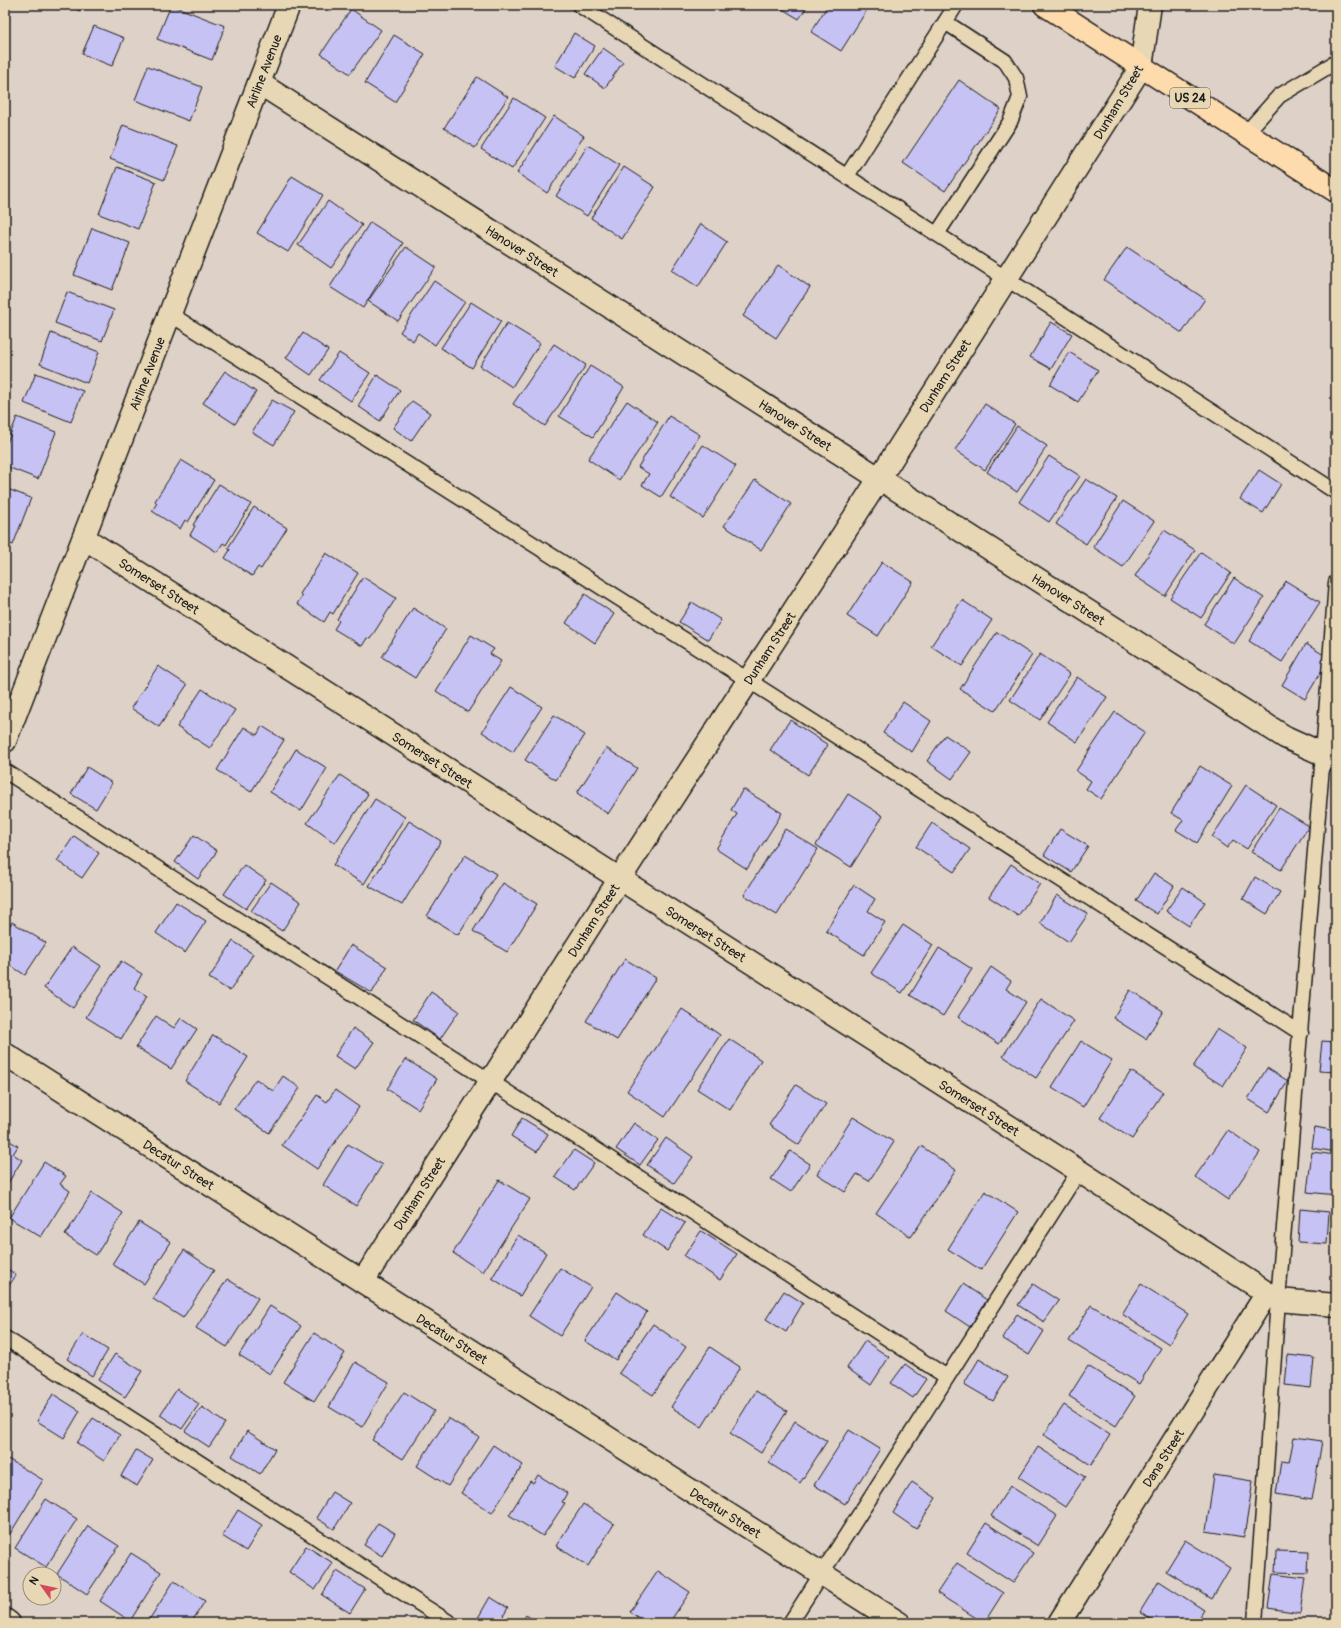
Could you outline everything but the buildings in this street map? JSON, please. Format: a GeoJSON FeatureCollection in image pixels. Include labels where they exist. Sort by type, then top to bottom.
{"type":"FeatureCollection","features":[{"type":"Feature","properties":{"kind":"main road","name":"US 24"},"geometry":{"type":"LineString","coordinates":[[1044,5],[1336,191]]}},
{"type":"Feature","properties":{"kind":"street","name":"Airline Avenue"},"geometry":{"type":"LineString","coordinates":[[5,741],[289,5]]}},
{"type":"Feature","properties":{"kind":"street","name":"Dunham Street"},"geometry":{"type":"LineString","coordinates":[[363,1281],[619,880],[879,479],[1141,67],[1150,5]]}},
{"type":"Feature","properties":{"kind":"street","name":"Hanover Street"},"geometry":{"type":"LineString","coordinates":[[259,83],[1285,737],[1330,757]]}},
{"type":"Feature","properties":{"kind":"street","name":"Somerset Street"},"geometry":{"type":"LineString","coordinates":[[84,538],[619,880],[1079,1171],[1273,1297],[1336,1305]]}},
{"type":"Feature","properties":{"kind":"street","name":"Decatur Street"},"geometry":{"type":"LineString","coordinates":[[5,1054],[899,1623]]}},
{"type":"Feature","properties":{"kind":"street","name":"Dana Street"},"geometry":{"type":"LineString","coordinates":[[1059,1623],[1273,1297]]}},
{"type":"Feature","properties":{"kind":"street"},"geometry":{"type":"LineString","coordinates":[[5,1620],[9,1623]]}},
{"type":"Feature","properties":{"kind":"lane"},"geometry":{"type":"LineString","coordinates":[[579,5],[1007,278],[1336,492]]}},
{"type":"Feature","properties":{"kind":"lane"},"geometry":{"type":"LineString","coordinates":[[847,176],[956,5]]}},
{"type":"Feature","properties":{"kind":"lane"},"geometry":{"type":"LineString","coordinates":[[937,234],[1010,122],[1020,97],[1016,78],[1006,61],[945,22]]}},
{"type":"Feature","properties":{"kind":"lane"},"geometry":{"type":"LineString","coordinates":[[1246,133],[1279,96],[1336,62]]}},
{"type":"Feature","properties":{"kind":"lane"},"geometry":{"type":"LineString","coordinates":[[170,314],[748,680],[1300,1034]]}},
{"type":"Feature","properties":{"kind":"lane"},"geometry":{"type":"LineString","coordinates":[[1255,1623],[1273,1297],[1330,757],[1336,582]]}},
{"type":"Feature","properties":{"kind":"lane"},"geometry":{"type":"LineString","coordinates":[[5,771],[490,1081],[947,1377]]}},
{"type":"Feature","properties":{"kind":"lane"},"geometry":{"type":"LineString","coordinates":[[790,1623],[1079,1171]]}},
{"type":"Feature","properties":{"kind":"lane"},"geometry":{"type":"LineString","coordinates":[[5,1338],[450,1623]]}}]}
